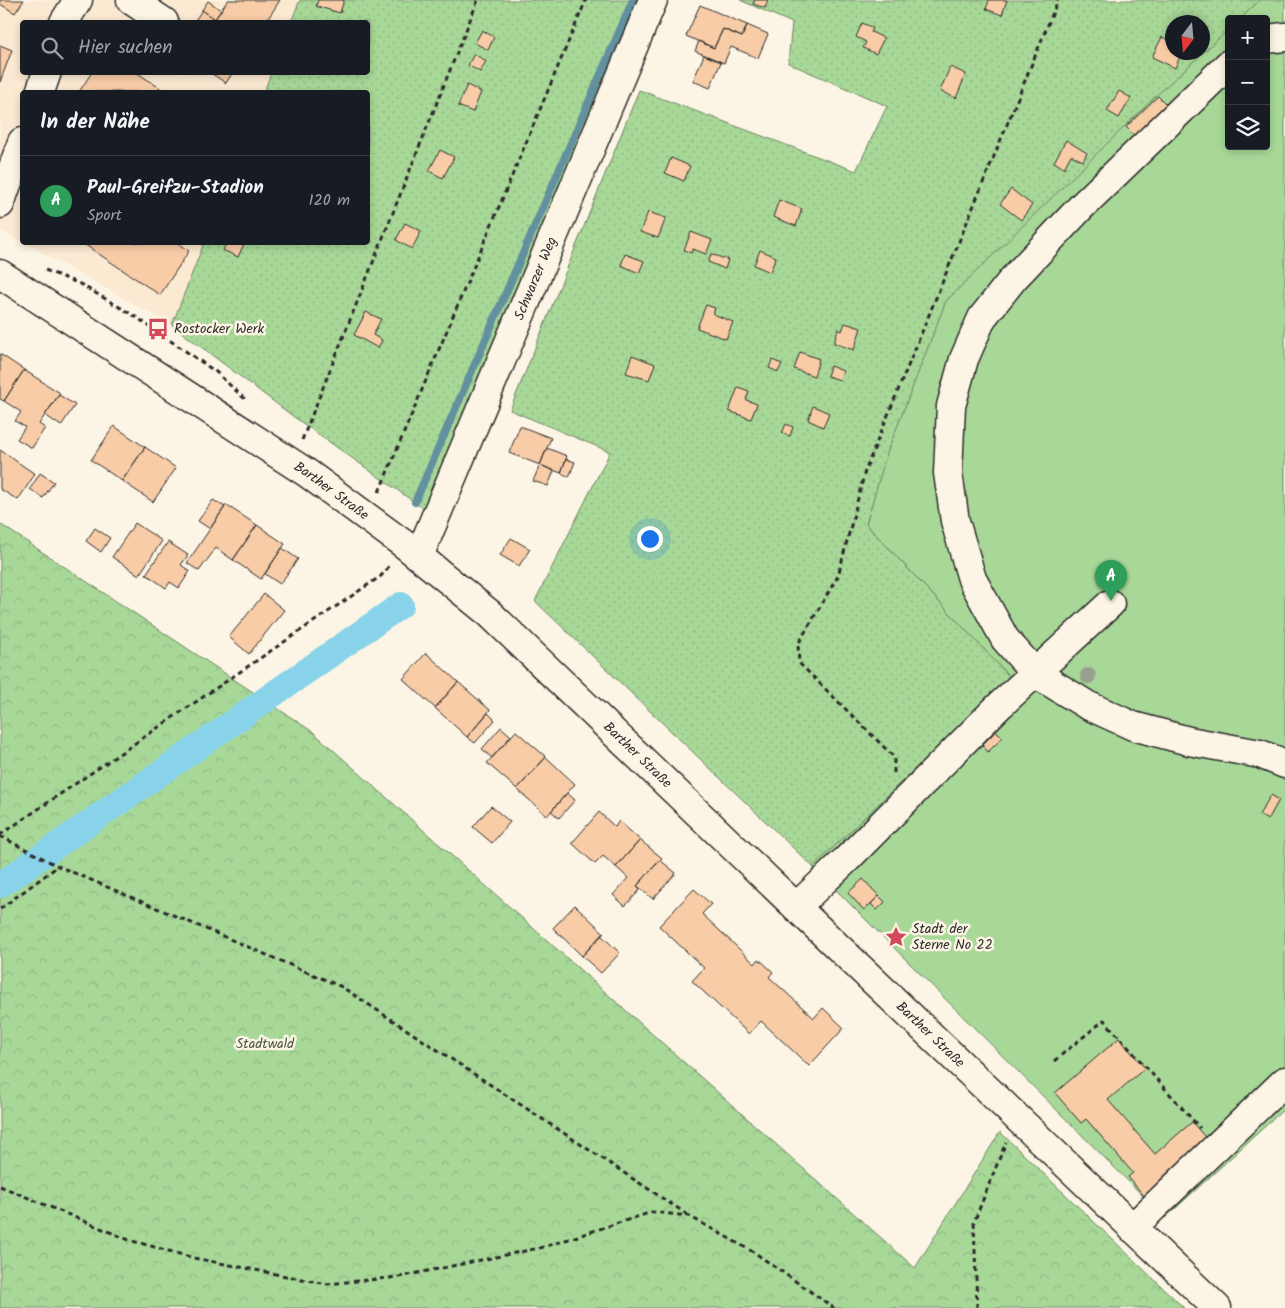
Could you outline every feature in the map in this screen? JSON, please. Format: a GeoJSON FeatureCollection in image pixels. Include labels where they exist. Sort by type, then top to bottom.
{"type":"FeatureCollection","features":[{"type":"Feature","properties":{"kind":"street"},"geometry":{"type":"LineString","coordinates":[[65,20],[78,0]]}},
{"type":"Feature","properties":{"kind":"street"},"geometry":{"type":"LineString","coordinates":[[131,0],[161,20]]}},
{"type":"Feature","properties":{"kind":"street","name":"Schwarzer Weg"},"geometry":{"type":"LineString","coordinates":[[412,551],[654,0]]}},
{"type":"Feature","properties":{"kind":"street"},"geometry":{"type":"LineString","coordinates":[[1270,39],[1285,37]]}},
{"type":"Feature","properties":{"kind":"street"},"geometry":{"type":"LineString","coordinates":[[1225,68],[1083,205],[1013,279],[982,318],[964,359],[951,406],[948,474],[955,521],[972,579],[1005,639],[1035,673],[1087,705],[1133,726],[1189,741],[1260,754],[1285,764]]}},
{"type":"Feature","properties":{"kind":"street"},"geometry":{"type":"LineString","coordinates":[[41,90],[46,75]]}},
{"type":"Feature","properties":{"kind":"street"},"geometry":{"type":"LineString","coordinates":[[0,204],[20,148]]}},
{"type":"Feature","properties":{"kind":"street","name":"Barther Straße"},"geometry":{"type":"LineString","coordinates":[[0,274],[307,473],[412,551],[490,614],[1217,1308]]}},
{"type":"Feature","properties":{"kind":"street"},"geometry":{"type":"LineString","coordinates":[[796,908],[998,708],[1110,604]]}},
{"type":"Feature","properties":{"kind":"street"},"geometry":{"type":"LineString","coordinates":[[1132,1228],[1285,1081]]}},
{"type":"Feature","properties":{"kind":"path"},"geometry":{"type":"LineString","coordinates":[[302,441],[478,0]]}},
{"type":"Feature","properties":{"kind":"path"},"geometry":{"type":"LineString","coordinates":[[386,497],[379,492],[586,0]]}},
{"type":"Feature","properties":{"kind":"path"},"geometry":{"type":"LineString","coordinates":[[890,780],[894,773],[894,757],[799,663],[798,644],[838,576],[865,471],[1058,0]]}},
{"type":"Feature","properties":{"kind":"path"},"geometry":{"type":"LineString","coordinates":[[43,269],[80,284],[133,315],[216,372],[249,403]]}},
{"type":"Feature","properties":{"kind":"path"},"geometry":{"type":"LineString","coordinates":[[294,436],[309,446]]}},
{"type":"Feature","properties":{"kind":"path"},"geometry":{"type":"LineString","coordinates":[[412,551],[381,576],[0,836],[58,866],[342,987],[689,1216],[755,1252],[833,1308]]}},
{"type":"Feature","properties":{"kind":"path"},"geometry":{"type":"LineString","coordinates":[[0,909],[58,866]]}},
{"type":"Feature","properties":{"kind":"path"},"geometry":{"type":"LineString","coordinates":[[1054,1061],[1104,1020],[1216,1146]]}},
{"type":"Feature","properties":{"kind":"path"},"geometry":{"type":"LineString","coordinates":[[977,1308],[974,1222],[1016,1116]]}},
{"type":"Feature","properties":{"kind":"path"},"geometry":{"type":"LineString","coordinates":[[0,1186],[129,1240],[194,1258],[326,1284],[398,1277],[544,1247],[652,1212],[689,1216]]}},
{"type":"Feature","properties":{"kind":"shaded area"},"geometry":{"type":"Polygon","coordinates":[[[0,0],[300,0],[292,20],[20,20],[20,75],[270,75],[265,90],[20,90],[20,241],[0,230],[0,0]]]}},
{"type":"Feature","properties":{"kind":"shaded area"},"geometry":{"type":"Polygon","coordinates":[[[28,245],[203,245],[172,325],[28,245]]]}},
{"type":"Feature","properties":{"kind":"green space"},"geometry":{"type":"Polygon","coordinates":[[[300,0],[643,0],[424,509],[294,417],[172,325],[203,245],[370,245],[370,90],[265,90],[270,75],[370,75],[370,20],[292,20],[300,0]]]}},
{"type":"Feature","properties":{"kind":"green space"},"geometry":{"type":"Polygon","coordinates":[[[740,0],[1260,0],[1244,15],[1225,15],[1225,34],[1210,55],[1210,15],[1165,15],[1165,60],[1206,60],[866,524],[1010,677],[813,867],[535,601],[610,452],[510,410],[639,90],[856,171],[887,106],[788,63],[792,23],[740,0]]]}},
{"type":"Feature","properties":{"kind":"green space"},"geometry":{"type":"Polygon","coordinates":[[[1260,0],[1285,0],[1285,1108],[1165,1218],[813,867],[1010,677],[866,524],[887,453],[946,301],[1161,91],[1195,60],[1210,60],[1210,46],[1225,33],[1225,150],[1270,150],[1270,15],[1244,15],[1260,0]]]}},
{"type":"Feature","properties":{"kind":"green space","name":"Stadtwald"},"geometry":{"type":"Polygon","coordinates":[[[0,524],[313,732],[915,1268],[1000,1132],[1184,1308],[0,1308],[0,524]]]}},
{"type":"Feature","properties":{"kind":"building"},"geometry":{"type":"Polygon","coordinates":[[[0,0],[24,0],[15,13],[0,4],[0,0]]]}},
{"type":"Feature","properties":{"kind":"building"},"geometry":{"type":"Polygon","coordinates":[[[228,0],[280,0],[267,20],[195,20],[202,10],[215,19],[228,0]]]}},
{"type":"Feature","properties":{"kind":"building"},"geometry":{"type":"Polygon","coordinates":[[[318,0],[344,0],[340,13],[316,6],[318,0]]]}},
{"type":"Feature","properties":{"kind":"building"},"geometry":{"type":"Polygon","coordinates":[[[755,0],[768,0],[765,8],[753,4],[755,0]]]}},
{"type":"Feature","properties":{"kind":"building"},"geometry":{"type":"Polygon","coordinates":[[[989,0],[1007,0],[1002,15],[986,9],[989,0]]]}},
{"type":"Feature","properties":{"kind":"building"},"geometry":{"type":"Polygon","coordinates":[[[208,1],[221,10],[215,19],[202,10],[208,1]]]}},
{"type":"Feature","properties":{"kind":"building"},"geometry":{"type":"Polygon","coordinates":[[[700,5],[747,25],[742,37],[723,29],[714,48],[686,36],[700,5]]]}},
{"type":"Feature","properties":{"kind":"building"},"geometry":{"type":"Polygon","coordinates":[[[862,23],[873,28],[871,32],[884,38],[876,54],[863,48],[866,42],[856,37],[862,23]]]}},
{"type":"Feature","properties":{"kind":"building"},"geometry":{"type":"Polygon","coordinates":[[[747,25],[768,34],[758,58],[731,47],[724,63],[695,51],[699,41],[714,48],[723,29],[742,37],[747,25]]]}},
{"type":"Feature","properties":{"kind":"building"},"geometry":{"type":"Polygon","coordinates":[[[482,30],[494,37],[488,50],[475,43],[482,30]]]}},
{"type":"Feature","properties":{"kind":"building"},"geometry":{"type":"Polygon","coordinates":[[[1162,37],[1165,38],[1165,60],[1178,60],[1175,68],[1152,57],[1162,37]]]}},
{"type":"Feature","properties":{"kind":"building"},"geometry":{"type":"Polygon","coordinates":[[[0,45],[12,50],[0,82],[0,45]]]}},
{"type":"Feature","properties":{"kind":"building"},"geometry":{"type":"Polygon","coordinates":[[[474,54],[486,61],[480,72],[468,65],[474,54]]]}},
{"type":"Feature","properties":{"kind":"building"},"geometry":{"type":"Polygon","coordinates":[[[704,55],[721,62],[710,88],[693,81],[704,55]]]}},
{"type":"Feature","properties":{"kind":"building"},"geometry":{"type":"Polygon","coordinates":[[[950,67],[966,74],[956,98],[940,91],[950,67]]]}},
{"type":"Feature","properties":{"kind":"building"},"geometry":{"type":"Polygon","coordinates":[[[90,75],[140,75],[163,90],[80,90],[90,75]]]}},
{"type":"Feature","properties":{"kind":"building"},"geometry":{"type":"Polygon","coordinates":[[[214,75],[231,75],[226,83],[214,75]]]}},
{"type":"Feature","properties":{"kind":"building"},"geometry":{"type":"Polygon","coordinates":[[[467,85],[481,92],[473,112],[458,106],[467,85]]]}},
{"type":"Feature","properties":{"kind":"building"},"geometry":{"type":"Polygon","coordinates":[[[1119,91],[1131,98],[1119,118],[1107,111],[1119,91]]]}},
{"type":"Feature","properties":{"kind":"building"},"geometry":{"type":"Polygon","coordinates":[[[1158,96],[1168,106],[1137,138],[1126,127],[1158,96]]]}},
{"type":"Feature","properties":{"kind":"building"},"geometry":{"type":"Polygon","coordinates":[[[1066,140],[1087,153],[1083,161],[1071,155],[1064,168],[1054,162],[1066,140]]]}},
{"type":"Feature","properties":{"kind":"building"},"geometry":{"type":"Polygon","coordinates":[[[440,150],[454,157],[443,178],[429,171],[440,150]]]}},
{"type":"Feature","properties":{"kind":"building"},"geometry":{"type":"Polygon","coordinates":[[[671,158],[690,166],[684,181],[665,173],[671,158]]]}},
{"type":"Feature","properties":{"kind":"building"},"geometry":{"type":"Polygon","coordinates":[[[1011,189],[1032,205],[1021,220],[1000,204],[1011,189]]]}},
{"type":"Feature","properties":{"kind":"building"},"geometry":{"type":"Polygon","coordinates":[[[779,200],[802,209],[796,226],[773,217],[779,200]]]}},
{"type":"Feature","properties":{"kind":"building"},"geometry":{"type":"Polygon","coordinates":[[[648,212],[666,218],[658,238],[640,232],[648,212]]]}},
{"type":"Feature","properties":{"kind":"building"},"geometry":{"type":"Polygon","coordinates":[[[405,223],[421,231],[412,249],[396,240],[405,223]]]}},
{"type":"Feature","properties":{"kind":"building"},"geometry":{"type":"Polygon","coordinates":[[[691,232],[712,240],[706,254],[693,249],[691,253],[684,250],[691,232]]]}},
{"type":"Feature","properties":{"kind":"building"},"geometry":{"type":"Polygon","coordinates":[[[85,245],[180,245],[189,251],[160,295],[85,245]]]}},
{"type":"Feature","properties":{"kind":"building"},"geometry":{"type":"Polygon","coordinates":[[[226,245],[244,245],[238,257],[223,250],[226,245]]]}},
{"type":"Feature","properties":{"kind":"building"},"geometry":{"type":"Polygon","coordinates":[[[760,250],[776,257],[770,272],[754,265],[760,250]]]}},
{"type":"Feature","properties":{"kind":"building"},"geometry":{"type":"Polygon","coordinates":[[[625,254],[644,261],[639,273],[621,265],[625,254]]]}},
{"type":"Feature","properties":{"kind":"building"},"geometry":{"type":"Polygon","coordinates":[[[711,254],[728,260],[725,269],[708,262],[711,254]]]}},
{"type":"Feature","properties":{"kind":"building"},"geometry":{"type":"Polygon","coordinates":[[[706,305],[715,308],[713,314],[733,322],[726,339],[697,328],[706,305]]]}},
{"type":"Feature","properties":{"kind":"building"},"geometry":{"type":"Polygon","coordinates":[[[366,312],[381,319],[373,335],[382,340],[378,348],[354,335],[366,312]]]}},
{"type":"Feature","properties":{"kind":"building"},"geometry":{"type":"Polygon","coordinates":[[[845,323],[861,328],[854,350],[834,343],[838,329],[842,331],[845,323]]]}},
{"type":"Feature","properties":{"kind":"building"},"geometry":{"type":"Polygon","coordinates":[[[800,352],[819,359],[814,376],[794,369],[800,352]]]}},
{"type":"Feature","properties":{"kind":"building"},"geometry":{"type":"Polygon","coordinates":[[[0,354],[24,370],[4,401],[0,399],[0,354]]]}},
{"type":"Feature","properties":{"kind":"building"},"geometry":{"type":"Polygon","coordinates":[[[632,355],[655,364],[649,380],[626,373],[632,355]]]}},
{"type":"Feature","properties":{"kind":"building"},"geometry":{"type":"Polygon","coordinates":[[[772,360],[782,364],[778,372],[769,368],[772,360]]]}},
{"type":"Feature","properties":{"kind":"building"},"geometry":{"type":"Polygon","coordinates":[[[830,366],[843,371],[840,380],[827,376],[830,366]]]}},
{"type":"Feature","properties":{"kind":"building"},"geometry":{"type":"Polygon","coordinates":[[[24,370],[60,393],[39,424],[45,428],[32,448],[17,439],[25,427],[15,421],[21,412],[4,401],[24,370]]]}},
{"type":"Feature","properties":{"kind":"building"},"geometry":{"type":"Polygon","coordinates":[[[738,387],[749,391],[746,400],[757,404],[751,419],[729,411],[738,387]]]}},
{"type":"Feature","properties":{"kind":"building"},"geometry":{"type":"Polygon","coordinates":[[[59,395],[75,405],[61,426],[45,415],[59,395]]]}},
{"type":"Feature","properties":{"kind":"building"},"geometry":{"type":"Polygon","coordinates":[[[813,406],[829,413],[823,427],[808,420],[813,406]]]}},
{"type":"Feature","properties":{"kind":"building"},"geometry":{"type":"Polygon","coordinates":[[[786,424],[793,427],[790,436],[782,433],[786,424]]]}},
{"type":"Feature","properties":{"kind":"building"},"geometry":{"type":"Polygon","coordinates":[[[114,426],[145,447],[122,481],[91,460],[114,426]]]}},
{"type":"Feature","properties":{"kind":"building"},"geometry":{"type":"Polygon","coordinates":[[[520,426],[551,438],[540,465],[509,453],[520,426]]]}},
{"type":"Feature","properties":{"kind":"building"},"geometry":{"type":"Polygon","coordinates":[[[145,447],[176,468],[153,502],[122,481],[145,447]]]}},
{"type":"Feature","properties":{"kind":"building"},"geometry":{"type":"Polygon","coordinates":[[[547,448],[567,456],[561,473],[540,465],[547,448]]]}},
{"type":"Feature","properties":{"kind":"building"},"geometry":{"type":"Polygon","coordinates":[[[0,450],[35,474],[18,500],[0,489],[0,450]]]}},
{"type":"Feature","properties":{"kind":"building"},"geometry":{"type":"Polygon","coordinates":[[[566,459],[575,462],[569,477],[561,473],[566,459]]]}},
{"type":"Feature","properties":{"kind":"building"},"geometry":{"type":"Polygon","coordinates":[[[540,465],[554,471],[548,486],[533,481],[540,465]]]}},
{"type":"Feature","properties":{"kind":"building"},"geometry":{"type":"Polygon","coordinates":[[[40,473],[54,482],[43,498],[30,489],[40,473]]]}},
{"type":"Feature","properties":{"kind":"building"},"geometry":{"type":"Polygon","coordinates":[[[213,500],[225,507],[210,529],[198,521],[213,500]]]}},
{"type":"Feature","properties":{"kind":"building"},"geometry":{"type":"Polygon","coordinates":[[[226,505],[257,525],[233,560],[216,548],[199,571],[187,563],[226,505]]]}},
{"type":"Feature","properties":{"kind":"building"},"geometry":{"type":"Polygon","coordinates":[[[135,523],[162,541],[139,575],[112,557],[135,523]]]}},
{"type":"Feature","properties":{"kind":"building"},"geometry":{"type":"Polygon","coordinates":[[[257,525],[285,544],[261,579],[233,560],[257,525]]]}},
{"type":"Feature","properties":{"kind":"building"},"geometry":{"type":"Polygon","coordinates":[[[95,528],[110,538],[101,552],[86,541],[95,528]]]}},
{"type":"Feature","properties":{"kind":"building"},"geometry":{"type":"Polygon","coordinates":[[[511,538],[530,549],[519,566],[500,555],[511,538]]]}},
{"type":"Feature","properties":{"kind":"building"},"geometry":{"type":"Polygon","coordinates":[[[168,542],[188,555],[181,565],[190,571],[179,588],[170,582],[166,588],[146,574],[168,542]]]}},
{"type":"Feature","properties":{"kind":"building"},"geometry":{"type":"Polygon","coordinates":[[[282,548],[298,559],[280,584],[265,574],[282,548]]]}},
{"type":"Feature","properties":{"kind":"building"},"geometry":{"type":"Polygon","coordinates":[[[264,594],[284,610],[249,654],[229,637],[264,594]]]}},
{"type":"Feature","properties":{"kind":"building"},"geometry":{"type":"Polygon","coordinates":[[[426,653],[458,682],[435,708],[403,679],[426,653]]]}},
{"type":"Feature","properties":{"kind":"building"},"geometry":{"type":"Polygon","coordinates":[[[458,682],[490,710],[467,737],[435,708],[458,682]]]}},
{"type":"Feature","properties":{"kind":"building"},"geometry":{"type":"Polygon","coordinates":[[[488,713],[495,720],[475,743],[467,737],[488,713]]]}},
{"type":"Feature","properties":{"kind":"building"},"geometry":{"type":"Polygon","coordinates":[[[501,727],[511,736],[492,758],[482,749],[501,727]]]}},
{"type":"Feature","properties":{"kind":"building"},"geometry":{"type":"Polygon","coordinates":[[[516,731],[546,757],[517,789],[487,763],[516,731]]]}},
{"type":"Feature","properties":{"kind":"building"},"geometry":{"type":"Polygon","coordinates":[[[996,731],[1003,737],[988,752],[982,745],[996,731]]]}},
{"type":"Feature","properties":{"kind":"building"},"geometry":{"type":"Polygon","coordinates":[[[546,757],[575,784],[547,816],[517,789],[546,757]]]}},
{"type":"Feature","properties":{"kind":"building"},"geometry":{"type":"Polygon","coordinates":[[[567,793],[575,800],[559,818],[551,811],[567,793]]]}},
{"type":"Feature","properties":{"kind":"building"},"geometry":{"type":"Polygon","coordinates":[[[1271,795],[1279,800],[1268,820],[1259,815],[1271,795]]]}},
{"type":"Feature","properties":{"kind":"building"},"geometry":{"type":"Polygon","coordinates":[[[491,806],[510,822],[492,843],[473,827],[491,806]]]}},
{"type":"Feature","properties":{"kind":"building"},"geometry":{"type":"Polygon","coordinates":[[[599,812],[615,827],[619,821],[640,840],[616,867],[603,856],[595,864],[572,843],[599,812]]]}},
{"type":"Feature","properties":{"kind":"building"},"geometry":{"type":"Polygon","coordinates":[[[640,840],[662,858],[637,886],[641,889],[625,906],[613,895],[628,878],[616,867],[640,840]]]}},
{"type":"Feature","properties":{"kind":"building"},"geometry":{"type":"Polygon","coordinates":[[[660,860],[676,873],[653,899],[637,886],[660,860]]]}},
{"type":"Feature","properties":{"kind":"building"},"geometry":{"type":"Polygon","coordinates":[[[863,879],[879,896],[864,910],[848,893],[863,879]]]}},
{"type":"Feature","properties":{"kind":"building"},"geometry":{"type":"Polygon","coordinates":[[[694,889],[711,904],[702,914],[755,964],[759,959],[773,972],[769,977],[814,1018],[823,1008],[844,1028],[809,1066],[761,1021],[749,1034],[692,981],[704,968],[659,926],[694,889]]]}},
{"type":"Feature","properties":{"kind":"building"},"geometry":{"type":"Polygon","coordinates":[[[879,896],[885,902],[877,910],[871,904],[879,896]]]}},
{"type":"Feature","properties":{"kind":"building"},"geometry":{"type":"Polygon","coordinates":[[[575,905],[604,933],[582,956],[553,928],[575,905]]]}},
{"type":"Feature","properties":{"kind":"building"},"geometry":{"type":"Polygon","coordinates":[[[601,935],[620,953],[601,973],[582,956],[601,935]]]}},
{"type":"Feature","properties":{"kind":"building"},"geometry":{"type":"Polygon","coordinates":[[[1119,1038],[1145,1068],[1108,1100],[1155,1154],[1192,1122],[1210,1143],[1146,1198],[1128,1177],[1133,1173],[1086,1119],[1081,1123],[1055,1093],[1119,1038]]]}},
{"type":"Feature","properties":{"kind":"waterway"},"geometry":{"type":"LineString","coordinates":[[415,502],[633,0]]}},
{"type":"Feature","properties":{"kind":"waterway"},"geometry":{"type":"LineString","coordinates":[[0,885],[401,605]]}},
{"type":"Feature","properties":{"kind":"place","name":"Rostocker Werk"},"geometry":{"type":"Point","coordinates":[158,329]}},
{"type":"Feature","properties":{"kind":"place","name":"Paul-Greifzu-Stadion"},"geometry":{"type":"Point","coordinates":[1111,601]}},
{"type":"Feature","properties":{"kind":"place","name":"Stadt der Sterne No 22"},"geometry":{"type":"Point","coordinates":[896,937]}}]}
